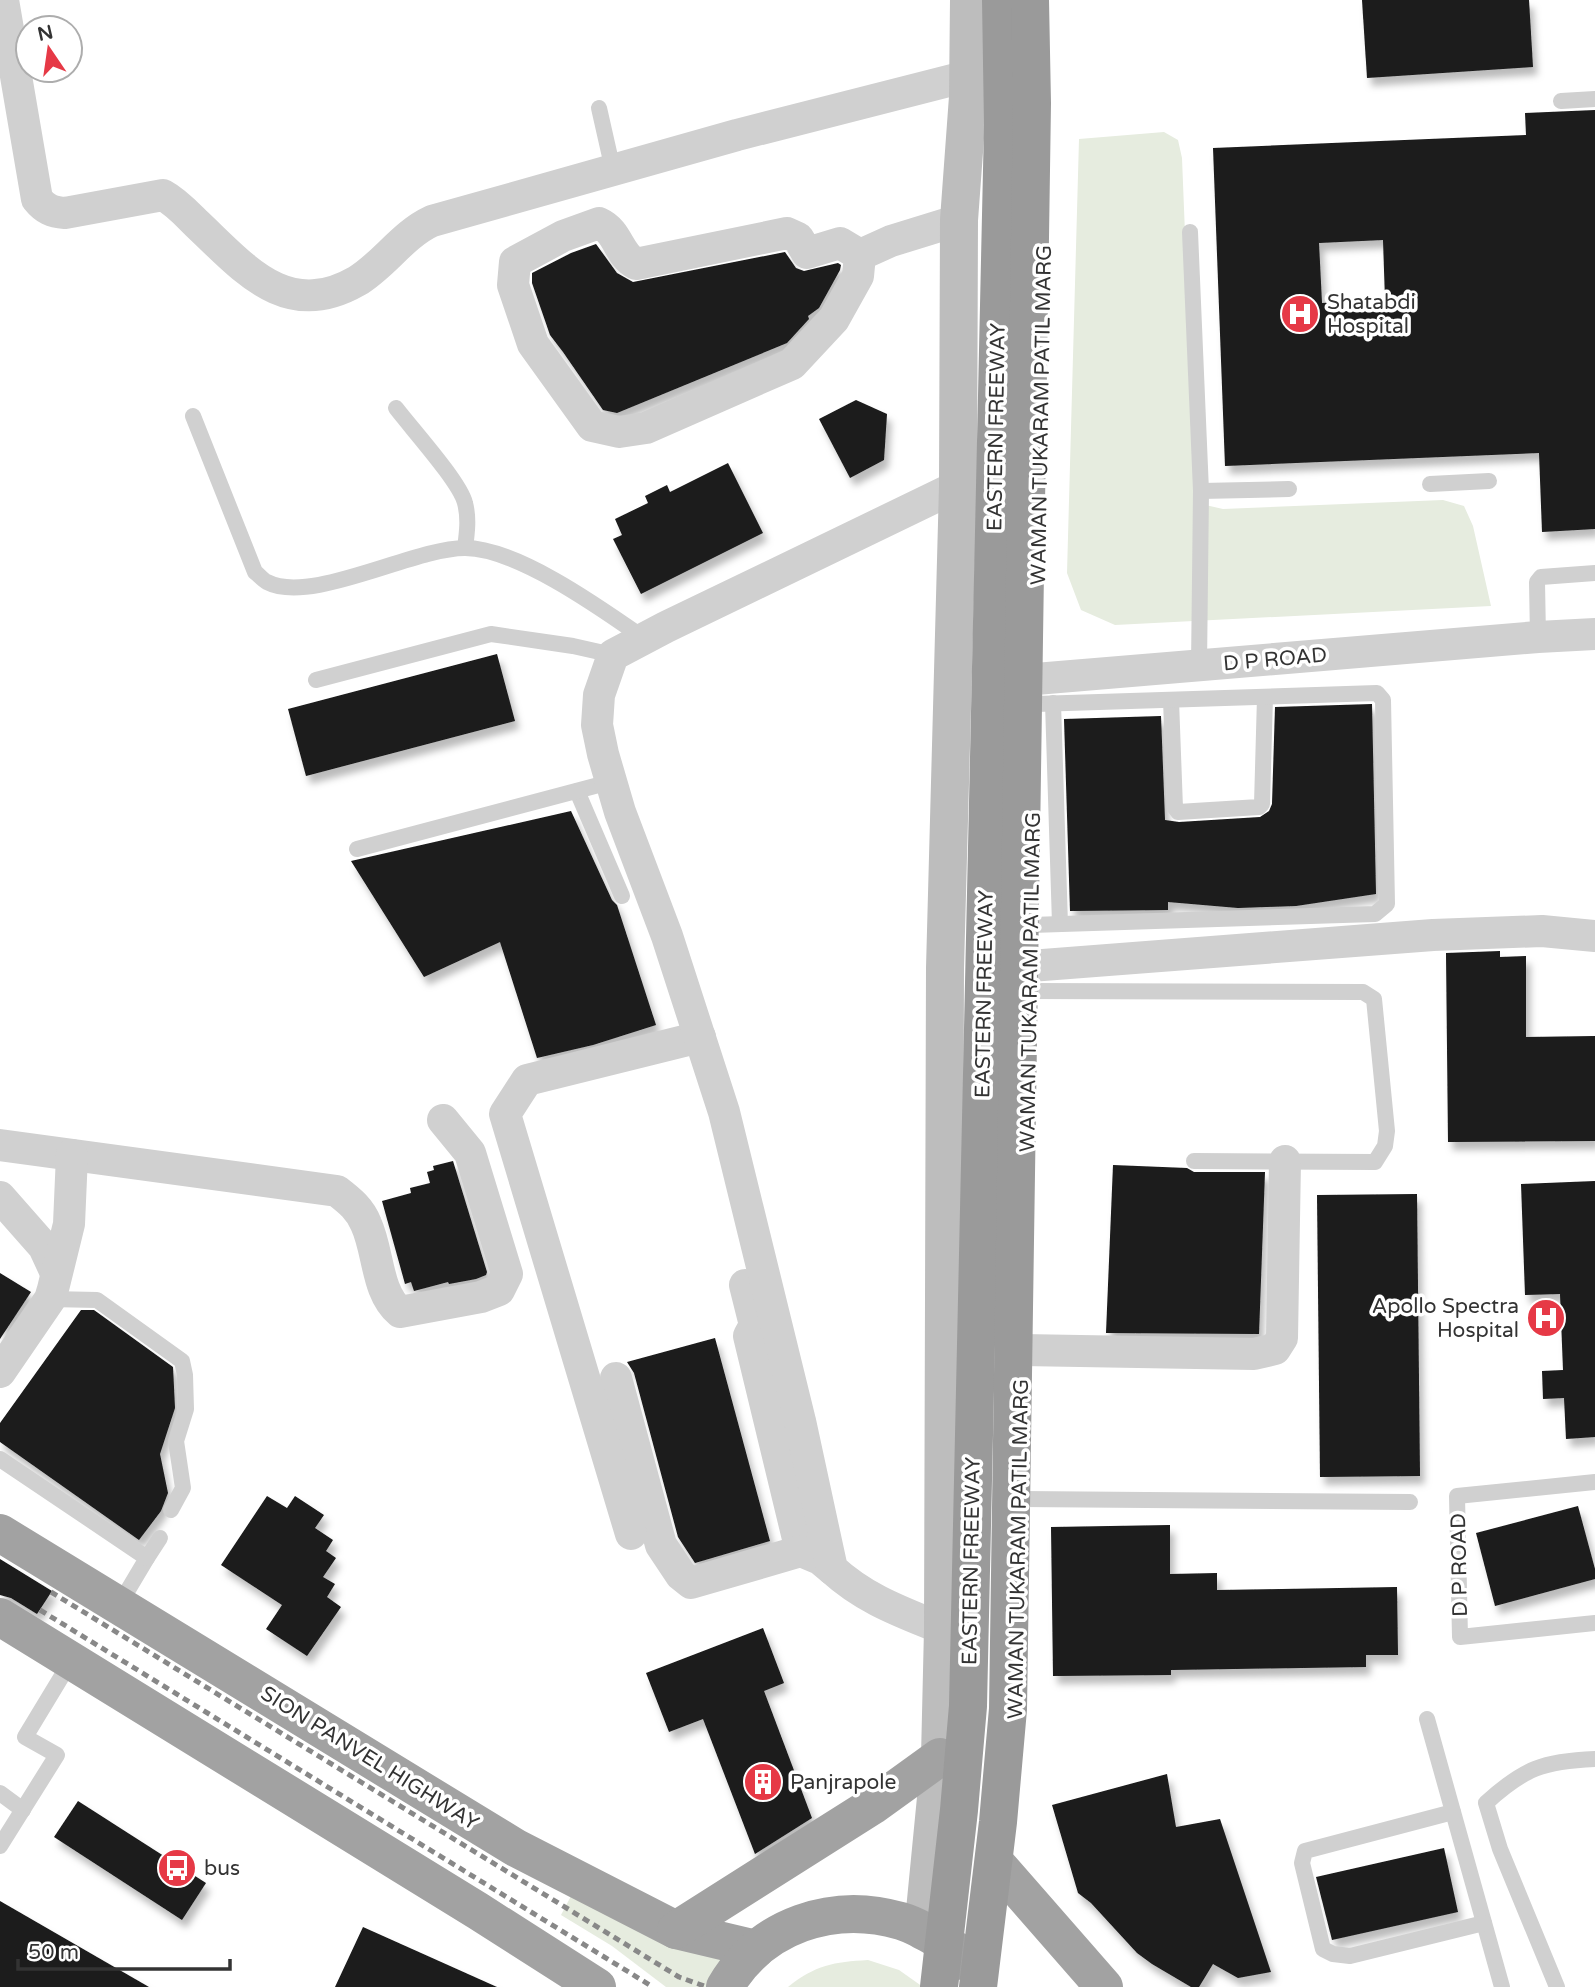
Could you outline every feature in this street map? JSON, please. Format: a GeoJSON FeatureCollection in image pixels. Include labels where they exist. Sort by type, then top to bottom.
{"type":"FeatureCollection","features":[{"type":"Feature","properties":{"kind":"highway","name":"EASTERN FREEWAY"},"geometry":{"type":"LineString","coordinates":[[939,1987],[968,1706],[1003,139],[1001,0]]}},
{"type":"Feature","properties":{"kind":"highway","name":"EASTERN FREEWAY"},"geometry":{"type":"LineString","coordinates":[[974,1976],[998,1822],[1008,1709],[1032,117],[1030,0]]}},
{"type":"Feature","properties":{"kind":"highway","name":"SION PANVEL HIGHWAY"},"geometry":{"type":"LineString","coordinates":[[0,1533],[516,1848],[676,1930],[756,1949]]}},
{"type":"Feature","properties":{"kind":"highway"},"geometry":{"type":"LineString","coordinates":[[0,1617],[597,1987]]}},
{"type":"Feature","properties":{"kind":"highway"},"geometry":{"type":"LineString","coordinates":[[676,1930],[872,1805],[940,1757]]}},
{"type":"Feature","properties":{"kind":"highway"},"geometry":{"type":"LineString","coordinates":[[999,1867],[1104,1987]]}},
{"type":"Feature","properties":{"kind":"highway"},"geometry":{"type":"LineString","coordinates":[[725,1987],[733,1973],[756,1949],[788,1927],[826,1915],[865,1913],[903,1921],[923,1931],[974,1976]]}},
{"type":"Feature","properties":{"kind":"main road"},"geometry":{"type":"LineString","coordinates":[[923,1931],[940,1757],[944,1521],[944,1025],[958,486],[959,220],[968,76],[969,0]]}},
{"type":"Feature","properties":{"kind":"main road","name":"WAMAN TUKARAM PATIL MARG"},"geometry":{"type":"LineString","coordinates":[[974,1976],[1012,1801],[1021,1514],[1029,994],[1046,924],[1042,696],[1049,19],[1047,0]]}},
{"type":"Feature","properties":{"kind":"main road"},"geometry":{"type":"LineString","coordinates":[[944,1025],[1029,994]]}},
{"type":"Feature","properties":{"kind":"main road"},"geometry":{"type":"LineString","coordinates":[[944,1521],[1021,1514]]}},
{"type":"Feature","properties":{"kind":"street"},"geometry":{"type":"LineString","coordinates":[[3,0],[37,199],[43,207],[65,213],[163,195],[179,206],[254,277],[275,288],[302,295],[331,293],[356,282],[381,265],[415,229],[432,221],[737,135],[968,76]]}},
{"type":"Feature","properties":{"kind":"street"},"geometry":{"type":"LineString","coordinates":[[860,255],[891,241],[959,220]]}},
{"type":"Feature","properties":{"kind":"street"},"geometry":{"type":"LineString","coordinates":[[599,223],[609,228],[628,260],[636,264],[788,233],[798,238],[807,253],[840,243],[860,255],[858,276],[834,319],[792,365],[646,428],[619,432],[592,426],[533,344],[513,285],[515,262],[563,236],[599,223]]}},
{"type":"Feature","properties":{"kind":"street"},"geometry":{"type":"LineString","coordinates":[[832,1569],[724,1112],[667,936],[610,782],[597,725],[599,695],[613,656],[958,486]]}},
{"type":"Feature","properties":{"kind":"street","name":"D P ROAD"},"geometry":{"type":"LineString","coordinates":[[954,685],[1042,696],[1199,666],[1538,636],[1595,634]]}},
{"type":"Feature","properties":{"kind":"street"},"geometry":{"type":"LineString","coordinates":[[1029,994],[1433,935],[1542,931],[1595,936]]}},
{"type":"Feature","properties":{"kind":"street"},"geometry":{"type":"LineString","coordinates":[[631,1534],[505,1114],[527,1080],[700,1037]]}},
{"type":"Feature","properties":{"kind":"street"},"geometry":{"type":"LineString","coordinates":[[0,1145],[337,1191],[356,1206],[367,1225],[389,1303],[400,1312],[481,1297],[499,1290],[507,1274],[470,1153],[443,1120]]}},
{"type":"Feature","properties":{"kind":"street"},"geometry":{"type":"LineString","coordinates":[[0,1372],[53,1286],[69,1224],[72,1155]]}},
{"type":"Feature","properties":{"kind":"street"},"geometry":{"type":"LineString","coordinates":[[1022,1350],[1254,1354],[1275,1349],[1282,1338],[1285,1161]]}},
{"type":"Feature","properties":{"kind":"street"},"geometry":{"type":"LineString","coordinates":[[0,1197],[44,1247],[53,1286]]}},
{"type":"Feature","properties":{"kind":"street"},"geometry":{"type":"LineString","coordinates":[[743,1276],[755,1325],[749,1336],[801,1551]]}},
{"type":"Feature","properties":{"kind":"street"},"geometry":{"type":"LineString","coordinates":[[616,1378],[661,1545],[681,1575],[691,1583],[801,1551],[820,1559],[867,1597],[943,1629]]}},
{"type":"Feature","properties":{"kind":"lane"},"geometry":{"type":"LineString","coordinates":[[1561,101],[1595,99]]}},
{"type":"Feature","properties":{"kind":"lane"},"geometry":{"type":"LineString","coordinates":[[599,108],[613,170]]}},
{"type":"Feature","properties":{"kind":"lane"},"geometry":{"type":"LineString","coordinates":[[1190,232],[1201,491],[1199,666]]}},
{"type":"Feature","properties":{"kind":"lane"},"geometry":{"type":"LineString","coordinates":[[396,408],[457,486],[465,502],[468,522],[465,548]]}},
{"type":"Feature","properties":{"kind":"lane"},"geometry":{"type":"LineString","coordinates":[[193,416],[255,572],[266,582],[282,587],[315,586],[441,551],[465,548],[490,552],[509,559],[567,586],[645,639]]}},
{"type":"Feature","properties":{"kind":"lane"},"geometry":{"type":"LineString","coordinates":[[1430,484],[1489,481]]}},
{"type":"Feature","properties":{"kind":"lane"},"geometry":{"type":"LineString","coordinates":[[1201,491],[1289,489]]}},
{"type":"Feature","properties":{"kind":"lane"},"geometry":{"type":"LineString","coordinates":[[1538,636],[1537,582],[1541,577],[1595,573]]}},
{"type":"Feature","properties":{"kind":"lane"},"geometry":{"type":"LineString","coordinates":[[316,681],[491,634],[573,646],[613,656]]}},
{"type":"Feature","properties":{"kind":"lane"},"geometry":{"type":"LineString","coordinates":[[1042,696],[1171,700],[1377,693],[1383,700],[1387,904],[1376,914],[1046,924]]}},
{"type":"Feature","properties":{"kind":"lane"},"geometry":{"type":"LineString","coordinates":[[1171,700],[1175,808],[1178,812],[1259,807],[1262,804],[1265,697]]}},
{"type":"Feature","properties":{"kind":"lane"},"geometry":{"type":"LineString","coordinates":[[357,849],[610,782]]}},
{"type":"Feature","properties":{"kind":"lane"},"geometry":{"type":"LineString","coordinates":[[577,791],[622,896]]}},
{"type":"Feature","properties":{"kind":"lane"},"geometry":{"type":"LineString","coordinates":[[1029,994],[1363,992],[1374,999],[1387,1131],[1385,1146],[1375,1162],[1194,1161]]}},
{"type":"Feature","properties":{"kind":"lane"},"geometry":{"type":"LineString","coordinates":[[53,1286],[97,1300],[182,1361],[186,1409],[176,1441],[183,1488],[171,1510]]}},
{"type":"Feature","properties":{"kind":"lane"},"geometry":{"type":"LineString","coordinates":[[0,1459],[147,1558]]}},
{"type":"Feature","properties":{"kind":"lane","name":"D P ROAD"},"geometry":{"type":"LineString","coordinates":[[1595,1482],[1457,1496],[1460,1637],[1595,1623]]}},
{"type":"Feature","properties":{"kind":"lane"},"geometry":{"type":"LineString","coordinates":[[1021,1514],[1410,1502]]}},
{"type":"Feature","properties":{"kind":"lane"},"geometry":{"type":"LineString","coordinates":[[119,1605],[160,1538]]}},
{"type":"Feature","properties":{"kind":"lane"},"geometry":{"type":"LineString","coordinates":[[0,1846],[57,1755],[25,1737],[71,1661]]}},
{"type":"Feature","properties":{"kind":"lane"},"geometry":{"type":"LineString","coordinates":[[1427,1719],[1502,1987]]}},
{"type":"Feature","properties":{"kind":"lane"},"geometry":{"type":"LineString","coordinates":[[1557,1987],[1500,1849],[1486,1803],[1509,1782],[1537,1766],[1595,1759]]}},
{"type":"Feature","properties":{"kind":"lane"},"geometry":{"type":"LineString","coordinates":[[0,1793],[23,1810]]}},
{"type":"Feature","properties":{"kind":"lane"},"geometry":{"type":"LineString","coordinates":[[1453,1812],[1305,1851],[1302,1863],[1323,1949],[1350,1956],[1484,1923]]}},
{"type":"Feature","properties":{"kind":"shaded area"},"geometry":{"type":"Polygon","coordinates":[[[1164,132],[1178,140],[1182,158],[1195,486],[1201,504],[1223,509],[1443,500],[1464,506],[1473,526],[1491,606],[1115,625],[1081,610],[1067,573],[1079,139],[1164,132]]]}},
{"type":"Feature","properties":{"kind":"shaded area"},"geometry":{"type":"Polygon","coordinates":[[[571,1896],[739,1952],[710,1987],[666,1987],[612,1946],[561,1915],[571,1896]]]}},
{"type":"Feature","properties":{"kind":"shaded area"},"geometry":{"type":"Polygon","coordinates":[[[868,1960],[899,1970],[923,1987],[788,1987],[816,1969],[868,1960]]]}},
{"type":"Feature","properties":{"kind":"building"},"geometry":{"type":"Polygon","coordinates":[[[1362,0],[1529,0],[1533,67],[1367,78],[1362,0]]]}},
{"type":"Feature","properties":{"kind":"building"},"geometry":{"type":"Polygon","coordinates":[[[1595,110],[1595,529],[1542,532],[1539,453],[1225,466],[1213,148],[1526,135],[1525,113],[1595,110]],[[1383,240],[1319,243],[1322,303],[1385,300],[1383,240]]]}},
{"type":"Feature","properties":{"kind":"building"},"geometry":{"type":"Polygon","coordinates":[[[596,244],[617,273],[633,282],[785,252],[796,268],[804,271],[838,263],[841,265],[819,308],[808,316],[809,319],[787,343],[617,413],[603,410],[550,335],[532,283],[532,273],[571,253],[596,244]]]}},
{"type":"Feature","properties":{"kind":"building"},"geometry":{"type":"Polygon","coordinates":[[[856,400],[887,414],[884,460],[850,478],[819,419],[856,400]]]}},
{"type":"Feature","properties":{"kind":"building"},"geometry":{"type":"Polygon","coordinates":[[[728,463],[763,533],[641,594],[613,539],[622,535],[615,519],[648,503],[645,496],[667,485],[670,492],[728,463]]]}},
{"type":"Feature","properties":{"kind":"building"},"geometry":{"type":"Polygon","coordinates":[[[497,654],[515,721],[306,776],[288,709],[497,654]]]}},
{"type":"Feature","properties":{"kind":"building"},"geometry":{"type":"Polygon","coordinates":[[[1372,704],[1376,894],[1296,906],[1238,908],[1168,902],[1168,910],[1070,911],[1064,719],[1161,716],[1165,820],[1179,822],[1260,817],[1269,811],[1272,804],[1275,707],[1372,704]]]}},
{"type":"Feature","properties":{"kind":"building"},"geometry":{"type":"Polygon","coordinates":[[[571,811],[612,900],[617,905],[656,1025],[593,1045],[537,1058],[500,942],[424,977],[351,861],[571,811]]]}},
{"type":"Feature","properties":{"kind":"building"},"geometry":{"type":"Polygon","coordinates":[[[1500,951],[1500,957],[1526,956],[1526,1037],[1595,1036],[1595,1141],[1448,1142],[1446,953],[1500,951]]]}},
{"type":"Feature","properties":{"kind":"building"},"geometry":{"type":"Polygon","coordinates":[[[453,1161],[487,1272],[476,1279],[448,1282],[414,1291],[411,1282],[405,1284],[382,1201],[411,1193],[410,1188],[430,1183],[427,1172],[434,1170],[433,1166],[453,1161]]]}},
{"type":"Feature","properties":{"kind":"building"},"geometry":{"type":"Polygon","coordinates":[[[1113,1165],[1187,1168],[1194,1172],[1265,1172],[1259,1334],[1106,1333],[1113,1165]]]}},
{"type":"Feature","properties":{"kind":"building"},"geometry":{"type":"Polygon","coordinates":[[[1595,1181],[1595,1437],[1566,1439],[1564,1398],[1543,1399],[1542,1371],[1563,1370],[1560,1294],[1525,1295],[1521,1184],[1595,1181]]]}},
{"type":"Feature","properties":{"kind":"building"},"geometry":{"type":"Polygon","coordinates":[[[1417,1194],[1420,1476],[1320,1477],[1317,1195],[1417,1194]]]}},
{"type":"Feature","properties":{"kind":"building"},"geometry":{"type":"Polygon","coordinates":[[[0,1273],[31,1292],[0,1339],[0,1273]]]}},
{"type":"Feature","properties":{"kind":"building"},"geometry":{"type":"Polygon","coordinates":[[[81,1310],[94,1310],[173,1367],[175,1408],[160,1454],[168,1493],[161,1511],[139,1540],[0,1442],[0,1423],[81,1310]]]}},
{"type":"Feature","properties":{"kind":"building"},"geometry":{"type":"Polygon","coordinates":[[[715,1338],[770,1541],[695,1563],[678,1537],[634,1373],[627,1362],[715,1338]]]}},
{"type":"Feature","properties":{"kind":"building"},"geometry":{"type":"Polygon","coordinates":[[[267,1496],[287,1508],[295,1496],[324,1515],[315,1528],[333,1540],[326,1551],[336,1558],[323,1577],[335,1584],[327,1597],[341,1607],[307,1656],[266,1629],[282,1605],[221,1565],[267,1496]]]}},
{"type":"Feature","properties":{"kind":"building"},"geometry":{"type":"Polygon","coordinates":[[[1578,1506],[1595,1569],[1595,1579],[1495,1606],[1476,1533],[1578,1506]]]}},
{"type":"Feature","properties":{"kind":"building"},"geometry":{"type":"Polygon","coordinates":[[[1170,1525],[1170,1574],[1217,1573],[1217,1590],[1397,1587],[1398,1655],[1366,1655],[1366,1667],[1171,1670],[1171,1675],[1053,1676],[1051,1527],[1170,1525]]]}},
{"type":"Feature","properties":{"kind":"building"},"geometry":{"type":"Polygon","coordinates":[[[0,1559],[52,1591],[37,1614],[11,1598],[0,1595],[0,1559]]]}},
{"type":"Feature","properties":{"kind":"building","name":"Panjrapole"},"geometry":{"type":"Polygon","coordinates":[[[763,1628],[784,1683],[764,1691],[812,1818],[755,1854],[703,1719],[669,1732],[646,1673],[763,1628]]]}},
{"type":"Feature","properties":{"kind":"building"},"geometry":{"type":"Polygon","coordinates":[[[1167,1774],[1176,1827],[1220,1819],[1271,1972],[1238,1978],[1213,1964],[1199,1987],[1191,1987],[1137,1953],[1091,1903],[1078,1893],[1052,1805],[1167,1774]]]}},
{"type":"Feature","properties":{"kind":"building"},"geometry":{"type":"Polygon","coordinates":[[[78,1801],[206,1883],[182,1920],[54,1837],[78,1801]]]}},
{"type":"Feature","properties":{"kind":"building"},"geometry":{"type":"Polygon","coordinates":[[[1444,1848],[1458,1912],[1332,1940],[1316,1877],[1444,1848]]]}},
{"type":"Feature","properties":{"kind":"building"},"geometry":{"type":"Polygon","coordinates":[[[0,1901],[149,1987],[0,1987],[0,1901]]]}},
{"type":"Feature","properties":{"kind":"building"},"geometry":{"type":"Polygon","coordinates":[[[363,1927],[497,1987],[335,1987],[363,1927]]]}},
{"type":"Feature","properties":{"kind":"railway"},"geometry":{"type":"LineString","coordinates":[[51,1592],[679,1977],[707,1987]]}},
{"type":"Feature","properties":{"kind":"railway"},"geometry":{"type":"LineString","coordinates":[[40,1610],[653,1987]]}},
{"type":"Feature","properties":{"kind":"place","name":"Shatabdi Hospital"},"geometry":{"type":"Point","coordinates":[1300,314]}},
{"type":"Feature","properties":{"kind":"place","name":"Apollo Spectra Hospital"},"geometry":{"type":"Point","coordinates":[1546,1318]}},
{"type":"Feature","properties":{"kind":"place","name":"Panjrapole"},"geometry":{"type":"Point","coordinates":[763,1782]}},
{"type":"Feature","properties":{"kind":"place","name":"bus"},"geometry":{"type":"Point","coordinates":[177,1868]}}]}
